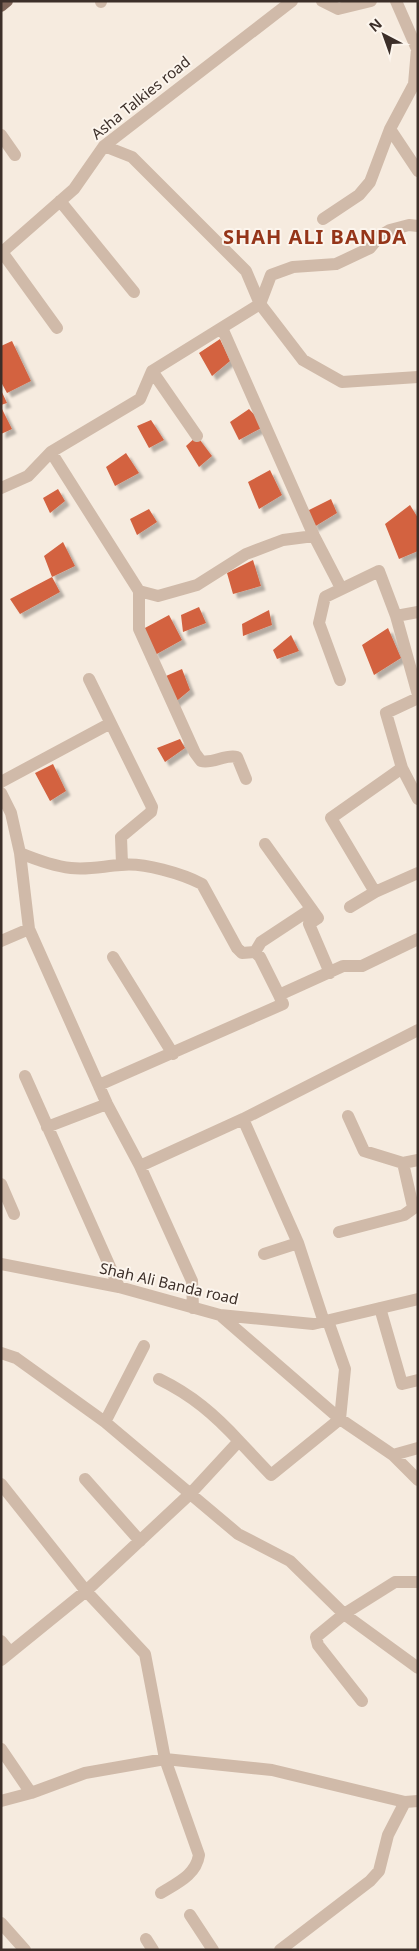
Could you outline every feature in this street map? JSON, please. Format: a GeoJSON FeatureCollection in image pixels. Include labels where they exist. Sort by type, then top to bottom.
{"type":"FeatureCollection","features":[{"type":"Feature","properties":{"kind":"main road"},"geometry":{"type":"LineString","coordinates":[[1,6],[7,1]]}},
{"type":"Feature","properties":{"kind":"street","name":"Asha Talkies road"},"geometry":{"type":"LineString","coordinates":[[2,253],[74,189],[104,146],[292,1]]}},
{"type":"Feature","properties":{"kind":"street"},"geometry":{"type":"LineString","coordinates":[[322,1],[338,9],[371,1]]}},
{"type":"Feature","properties":{"kind":"street"},"geometry":{"type":"LineString","coordinates":[[323,219],[359,195],[370,182],[390,129],[414,84],[417,49],[396,1]]}},
{"type":"Feature","properties":{"kind":"street"},"geometry":{"type":"LineString","coordinates":[[390,129],[418,171]]}},
{"type":"Feature","properties":{"kind":"street"},"geometry":{"type":"LineString","coordinates":[[1,135],[15,155]]}},
{"type":"Feature","properties":{"kind":"street"},"geometry":{"type":"LineString","coordinates":[[104,146],[132,157],[226,249],[246,271],[260,304],[303,360],[342,382],[418,377]]}},
{"type":"Feature","properties":{"kind":"street"},"geometry":{"type":"LineString","coordinates":[[60,201],[134,292]]}},
{"type":"Feature","properties":{"kind":"street"},"geometry":{"type":"LineString","coordinates":[[1,488],[28,476],[52,452],[140,399],[152,371],[260,304],[271,275],[293,267],[336,264],[370,248],[380,236],[390,230],[409,225],[418,226]]}},
{"type":"Feature","properties":{"kind":"street"},"geometry":{"type":"LineString","coordinates":[[2,253],[57,328]]}},
{"type":"Feature","properties":{"kind":"street"},"geometry":{"type":"LineString","coordinates":[[222,328],[314,536],[341,588]]}},
{"type":"Feature","properties":{"kind":"street"},"geometry":{"type":"LineString","coordinates":[[152,371],[197,436]]}},
{"type":"Feature","properties":{"kind":"street"},"geometry":{"type":"LineString","coordinates":[[52,452],[139,591],[139,629],[195,752],[201,761],[209,763],[232,756],[237,758],[246,779]]}},
{"type":"Feature","properties":{"kind":"street"},"geometry":{"type":"LineString","coordinates":[[139,591],[158,596],[197,585],[246,554],[283,540],[314,536]]}},
{"type":"Feature","properties":{"kind":"street"},"geometry":{"type":"LineString","coordinates":[[340,680],[319,623],[325,597],[379,571],[396,616],[418,696],[386,713],[402,768],[418,799]]}},
{"type":"Feature","properties":{"kind":"street"},"geometry":{"type":"LineString","coordinates":[[396,616],[418,612]]}},
{"type":"Feature","properties":{"kind":"street"},"geometry":{"type":"LineString","coordinates":[[89,679],[109,724],[152,809],[122,836],[122,864]]}},
{"type":"Feature","properties":{"kind":"street"},"geometry":{"type":"LineString","coordinates":[[1,782],[109,724]]}},
{"type":"Feature","properties":{"kind":"street"},"geometry":{"type":"LineString","coordinates":[[375,892],[331,818],[402,768]]}},
{"type":"Feature","properties":{"kind":"street"},"geometry":{"type":"LineString","coordinates":[[1,792],[6,814],[20,853],[29,929],[107,1104],[140,1166],[192,1281],[193,1308]]}},
{"type":"Feature","properties":{"kind":"street"},"geometry":{"type":"LineString","coordinates":[[265,844],[318,918],[309,924],[330,972]]}},
{"type":"Feature","properties":{"kind":"street"},"geometry":{"type":"LineString","coordinates":[[20,853],[52,865],[70,868],[104,869],[122,864],[159,869],[202,884],[237,948],[242,953],[255,952]]}},
{"type":"Feature","properties":{"kind":"street"},"geometry":{"type":"LineString","coordinates":[[350,907],[375,892],[418,873]]}},
{"type":"Feature","properties":{"kind":"street"},"geometry":{"type":"LineString","coordinates":[[255,952],[260,942],[311,909]]}},
{"type":"Feature","properties":{"kind":"street"},"geometry":{"type":"LineString","coordinates":[[1,941],[29,929]]}},
{"type":"Feature","properties":{"kind":"street"},"geometry":{"type":"LineString","coordinates":[[279,995],[343,966],[362,966],[418,939]]}},
{"type":"Feature","properties":{"kind":"street"},"geometry":{"type":"LineString","coordinates":[[99,1085],[283,1004],[255,952]]}},
{"type":"Feature","properties":{"kind":"street"},"geometry":{"type":"LineString","coordinates":[[113,957],[173,1054]]}},
{"type":"Feature","properties":{"kind":"street"},"geometry":{"type":"LineString","coordinates":[[140,1166],[244,1119],[418,1030]]}},
{"type":"Feature","properties":{"kind":"street"},"geometry":{"type":"LineString","coordinates":[[25,1076],[119,1287]]}},
{"type":"Feature","properties":{"kind":"street"},"geometry":{"type":"LineString","coordinates":[[47,1127],[107,1104]]}},
{"type":"Feature","properties":{"kind":"street"},"geometry":{"type":"LineString","coordinates":[[348,1116],[364,1151],[403,1163],[418,1160]]}},
{"type":"Feature","properties":{"kind":"street"},"geometry":{"type":"LineString","coordinates":[[160,1379],[185,1392],[214,1414],[271,1475],[340,1419],[345,1369],[298,1243],[244,1119]]}},
{"type":"Feature","properties":{"kind":"street"},"geometry":{"type":"LineString","coordinates":[[339,1232],[404,1215],[416,1206],[403,1163]]}},
{"type":"Feature","properties":{"kind":"street"},"geometry":{"type":"LineString","coordinates":[[1,1184],[14,1214]]}},
{"type":"Feature","properties":{"kind":"street"},"geometry":{"type":"LineString","coordinates":[[264,1254],[298,1243]]}},
{"type":"Feature","properties":{"kind":"street","name":"Shah Ali Banda road"},"geometry":{"type":"LineString","coordinates":[[1,1264],[119,1287],[220,1315],[313,1324],[418,1299]]}},
{"type":"Feature","properties":{"kind":"street"},"geometry":{"type":"LineString","coordinates":[[380,1308],[402,1384],[418,1380]]}},
{"type":"Feature","properties":{"kind":"street"},"geometry":{"type":"LineString","coordinates":[[220,1315],[340,1419],[394,1455],[418,1480]]}},
{"type":"Feature","properties":{"kind":"street"},"geometry":{"type":"LineString","coordinates":[[105,1422],[144,1346]]}},
{"type":"Feature","properties":{"kind":"street"},"geometry":{"type":"LineString","coordinates":[[1,1353],[16,1358],[105,1422],[238,1534],[290,1561],[344,1614],[418,1668]]}},
{"type":"Feature","properties":{"kind":"street"},"geometry":{"type":"LineString","coordinates":[[1,1641],[6,1656],[86,1591],[191,1493],[239,1440]]}},
{"type":"Feature","properties":{"kind":"street"},"geometry":{"type":"LineString","coordinates":[[394,1455],[418,1448]]}},
{"type":"Feature","properties":{"kind":"street"},"geometry":{"type":"LineString","coordinates":[[85,1479],[140,1541]]}},
{"type":"Feature","properties":{"kind":"street"},"geometry":{"type":"LineString","coordinates":[[1,1484],[86,1591],[145,1654],[165,1759],[200,1855],[198,1864],[189,1875],[161,1893]]}},
{"type":"Feature","properties":{"kind":"street"},"geometry":{"type":"LineString","coordinates":[[362,1701],[318,1645],[316,1637],[344,1614],[395,1582],[418,1582]]}},
{"type":"Feature","properties":{"kind":"street"},"geometry":{"type":"LineString","coordinates":[[1,1749],[31,1793]]}},
{"type":"Feature","properties":{"kind":"street"},"geometry":{"type":"LineString","coordinates":[[1,1801],[31,1793],[85,1773],[165,1759],[272,1770],[411,1802],[388,1835],[381,1866],[370,1881],[280,1950]]}},
{"type":"Feature","properties":{"kind":"street"},"geometry":{"type":"LineString","coordinates":[[190,1915],[213,1950]]}},
{"type":"Feature","properties":{"kind":"street"},"geometry":{"type":"LineString","coordinates":[[1,1923],[25,1950]]}},
{"type":"Feature","properties":{"kind":"building"},"geometry":{"type":"Polygon","coordinates":[[[220,339],[230,361],[212,376],[199,353],[220,339]]]}},
{"type":"Feature","properties":{"kind":"building"},"geometry":{"type":"Polygon","coordinates":[[[12,341],[31,381],[7,393],[1,382],[1,346],[12,341]]]}},
{"type":"Feature","properties":{"kind":"building"},"geometry":{"type":"Polygon","coordinates":[[[1,390],[7,403],[1,405],[1,390]]]}},
{"type":"Feature","properties":{"kind":"building"},"geometry":{"type":"Polygon","coordinates":[[[1,407],[12,429],[1,434],[1,407]]]}},
{"type":"Feature","properties":{"kind":"building"},"geometry":{"type":"Polygon","coordinates":[[[249,409],[265,426],[239,440],[230,422],[249,409]]]}},
{"type":"Feature","properties":{"kind":"building"},"geometry":{"type":"Polygon","coordinates":[[[151,420],[164,440],[149,448],[137,426],[151,420]]]}},
{"type":"Feature","properties":{"kind":"building"},"geometry":{"type":"Polygon","coordinates":[[[197,436],[212,456],[199,467],[186,446],[197,436]]]}},
{"type":"Feature","properties":{"kind":"building"},"geometry":{"type":"Polygon","coordinates":[[[126,453],[139,473],[115,486],[106,467],[126,453]]]}},
{"type":"Feature","properties":{"kind":"building"},"geometry":{"type":"Polygon","coordinates":[[[270,470],[282,495],[259,509],[248,482],[270,470]]]}},
{"type":"Feature","properties":{"kind":"building"},"geometry":{"type":"Polygon","coordinates":[[[58,489],[65,501],[50,513],[43,498],[58,489]]]}},
{"type":"Feature","properties":{"kind":"building"},"geometry":{"type":"Polygon","coordinates":[[[331,499],[337,513],[314,527],[307,511],[331,499]]]}},
{"type":"Feature","properties":{"kind":"building"},"geometry":{"type":"Polygon","coordinates":[[[410,505],[418,518],[418,551],[399,559],[385,524],[410,505]]]}},
{"type":"Feature","properties":{"kind":"building"},"geometry":{"type":"Polygon","coordinates":[[[149,509],[157,522],[137,535],[130,519],[149,509]]]}},
{"type":"Feature","properties":{"kind":"building"},"geometry":{"type":"Polygon","coordinates":[[[63,542],[75,566],[52,577],[44,556],[63,542]]]}},
{"type":"Feature","properties":{"kind":"building"},"geometry":{"type":"Polygon","coordinates":[[[253,560],[261,586],[233,594],[227,573],[253,560]]]}},
{"type":"Feature","properties":{"kind":"building"},"geometry":{"type":"Polygon","coordinates":[[[52,577],[60,592],[20,614],[10,599],[52,577]]]}},
{"type":"Feature","properties":{"kind":"building"},"geometry":{"type":"Polygon","coordinates":[[[199,607],[206,623],[183,632],[181,615],[199,607]]]}},
{"type":"Feature","properties":{"kind":"building"},"geometry":{"type":"Polygon","coordinates":[[[269,610],[272,625],[243,636],[242,624],[269,610]]]}},
{"type":"Feature","properties":{"kind":"building"},"geometry":{"type":"Polygon","coordinates":[[[169,615],[182,640],[155,655],[143,629],[169,615]]]}},
{"type":"Feature","properties":{"kind":"building"},"geometry":{"type":"Polygon","coordinates":[[[388,628],[401,658],[374,675],[362,645],[388,628]]]}},
{"type":"Feature","properties":{"kind":"building"},"geometry":{"type":"Polygon","coordinates":[[[291,635],[299,651],[277,659],[273,650],[291,635]]]}},
{"type":"Feature","properties":{"kind":"building"},"geometry":{"type":"Polygon","coordinates":[[[182,669],[190,690],[173,704],[166,676],[182,669]]]}},
{"type":"Feature","properties":{"kind":"building"},"geometry":{"type":"Polygon","coordinates":[[[180,739],[185,748],[165,762],[157,748],[180,739]]]}},
{"type":"Feature","properties":{"kind":"building"},"geometry":{"type":"Polygon","coordinates":[[[53,764],[66,791],[50,801],[35,773],[53,764]]]}},
{"type":"Feature","properties":{"kind":"district","name":"SHAH ALI BANDA"},"geometry":{"type":"Point","coordinates":[315,237]}}]}
